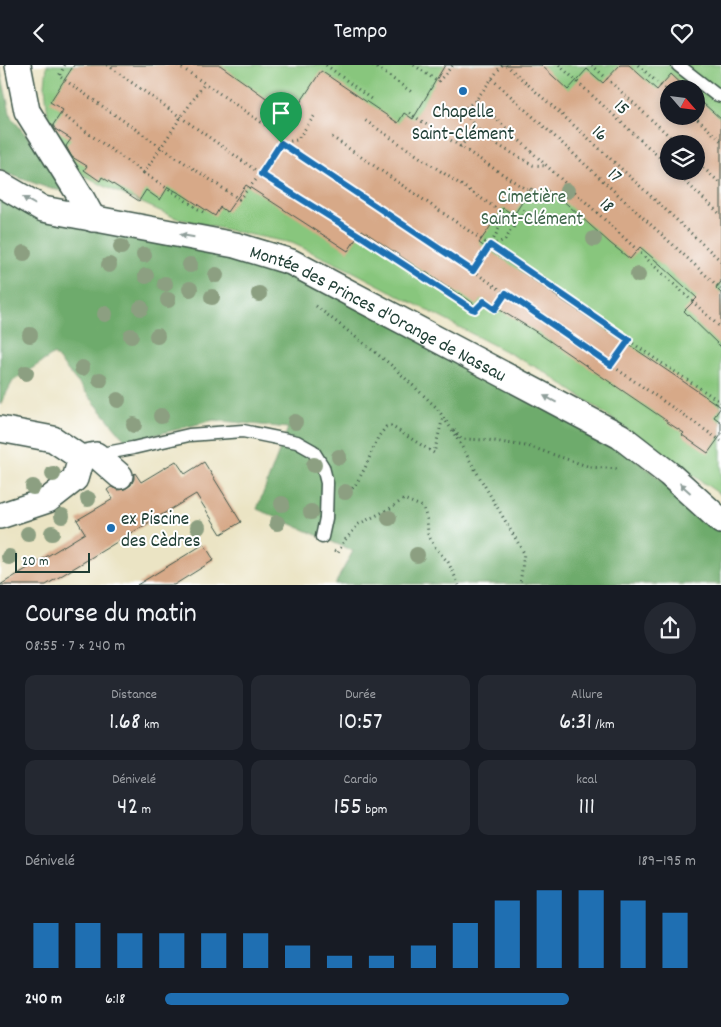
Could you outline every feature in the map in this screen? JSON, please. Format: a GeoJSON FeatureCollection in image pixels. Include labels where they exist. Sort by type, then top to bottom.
{"type":"FeatureCollection","features":[{"type":"Feature","properties":{"kind":"street"},"geometry":{"type":"LineString","coordinates":[[18,65],[27,111],[93,219]]}},
{"type":"Feature","properties":{"kind":"street","name":"Montée des Princes d'Orange de Nassau"},"geometry":{"type":"LineString","coordinates":[[0,184],[43,209],[235,245],[291,262],[620,436],[669,474],[721,521]]}},
{"type":"Feature","properties":{"kind":"street"},"geometry":{"type":"LineString","coordinates":[[0,429],[53,439],[89,457],[120,476]]}},
{"type":"Feature","properties":{"kind":"street"},"geometry":{"type":"LineString","coordinates":[[0,516],[48,500],[75,479],[89,457]]}},
{"type":"Feature","properties":{"kind":"lane"},"geometry":{"type":"LineString","coordinates":[[678,65],[714,94],[721,96]]}},
{"type":"Feature","properties":{"kind":"lane"},"geometry":{"type":"LineString","coordinates":[[89,457],[198,434],[243,431],[297,442],[313,451],[323,467],[326,483],[325,543]]}},
{"type":"Feature","properties":{"kind":"path"},"geometry":{"type":"LineString","coordinates":[[65,65],[59,76],[240,199],[261,174],[281,143],[297,140],[315,115]]}},
{"type":"Feature","properties":{"kind":"path"},"geometry":{"type":"LineString","coordinates":[[107,65],[261,174],[472,309],[477,309],[484,301],[495,309],[506,293]]}},
{"type":"Feature","properties":{"kind":"path"},"geometry":{"type":"LineString","coordinates":[[178,65],[277,133],[281,143],[506,293],[721,441]]}},
{"type":"Feature","properties":{"kind":"path"},"geometry":{"type":"LineString","coordinates":[[326,65],[372,99]]}},
{"type":"Feature","properties":{"kind":"path"},"geometry":{"type":"LineString","coordinates":[[373,65],[413,93]]}},
{"type":"Feature","properties":{"kind":"path"},"geometry":{"type":"LineString","coordinates":[[414,65],[438,82],[452,65]]}},
{"type":"Feature","properties":{"kind":"path"},"geometry":{"type":"LineString","coordinates":[[504,65],[476,100],[462,110],[476,128],[496,145],[533,165],[548,166]]}},
{"type":"Feature","properties":{"kind":"path","name":"16"},"geometry":{"type":"LineString","coordinates":[[504,65],[595,144],[721,261]]}},
{"type":"Feature","properties":{"kind":"path","name":"15"},"geometry":{"type":"LineString","coordinates":[[559,65],[660,159]]}},
{"type":"Feature","properties":{"kind":"path"},"geometry":{"type":"LineString","coordinates":[[592,65],[668,135]]}},
{"type":"Feature","properties":{"kind":"path"},"geometry":{"type":"LineString","coordinates":[[638,65],[660,85]]}},
{"type":"Feature","properties":{"kind":"path","name":"17"},"geometry":{"type":"LineString","coordinates":[[492,79],[721,289]]}},
{"type":"Feature","properties":{"kind":"path"},"geometry":{"type":"LineString","coordinates":[[144,173],[205,83]]}},
{"type":"Feature","properties":{"kind":"path","name":"18"},"geometry":{"type":"LineString","coordinates":[[476,100],[721,328]]}},
{"type":"Feature","properties":{"kind":"path"},"geometry":{"type":"LineString","coordinates":[[56,111],[208,215]]}},
{"type":"Feature","properties":{"kind":"path"},"geometry":{"type":"LineString","coordinates":[[409,113],[527,190]]}},
{"type":"Feature","properties":{"kind":"path"},"geometry":{"type":"LineString","coordinates":[[363,119],[506,215],[473,271]]}},
{"type":"Feature","properties":{"kind":"path"},"geometry":{"type":"LineString","coordinates":[[704,125],[721,141]]}},
{"type":"Feature","properties":{"kind":"path"},"geometry":{"type":"LineString","coordinates":[[460,147],[476,128]]}},
{"type":"Feature","properties":{"kind":"path"},"geometry":{"type":"LineString","coordinates":[[332,137],[721,401]]}},
{"type":"Feature","properties":{"kind":"path"},"geometry":{"type":"LineString","coordinates":[[705,169],[721,184]]}},
{"type":"Feature","properties":{"kind":"path"},"geometry":{"type":"LineString","coordinates":[[684,180],[721,215]]}},
{"type":"Feature","properties":{"kind":"path"},"geometry":{"type":"LineString","coordinates":[[490,245],[505,240],[526,208]]}},
{"type":"Feature","properties":{"kind":"path"},"geometry":{"type":"LineString","coordinates":[[310,301],[390,364],[437,408],[461,439],[488,440],[531,447],[590,467],[624,470]]}},
{"type":"Feature","properties":{"kind":"path"},"geometry":{"type":"LineString","coordinates":[[611,365],[629,340]]}},
{"type":"Feature","properties":{"kind":"path"},"geometry":{"type":"LineString","coordinates":[[437,408],[452,430],[524,553],[520,585]]}},
{"type":"Feature","properties":{"kind":"path"},"geometry":{"type":"LineString","coordinates":[[344,499],[356,484],[378,437],[386,427],[391,426],[434,453],[443,417]]}},
{"type":"Feature","properties":{"kind":"path"},"geometry":{"type":"LineString","coordinates":[[325,543],[338,553],[344,541],[359,524],[404,499],[423,507],[427,519],[428,534],[434,546],[448,562],[459,585]]}},
{"type":"Feature","properties":{"kind":"green space","name":"Cimetière Saint-Clément"},"geometry":{"type":"Polygon","coordinates":[[[47,65],[721,65],[721,495],[545,372],[352,271],[292,243],[176,218],[106,187],[74,170],[50,139],[45,85],[47,65]]]}},
{"type":"Feature","properties":{"kind":"green space"},"geometry":{"type":"Polygon","coordinates":[[[0,68],[11,117],[75,194],[48,188],[3,172],[0,169],[0,68]]]}},
{"type":"Feature","properties":{"kind":"green space"},"geometry":{"type":"Polygon","coordinates":[[[0,190],[234,252],[339,295],[617,444],[721,529],[721,584],[335,584],[353,551],[257,509],[288,428],[214,420],[127,442],[54,354],[13,381],[0,405],[0,190]]]}},
{"type":"Feature","properties":{"kind":"building","name":"Cimetière Saint-Clément"},"geometry":{"type":"Polygon","coordinates":[[[74,65],[220,65],[292,115],[321,71],[398,123],[404,113],[413,119],[445,65],[541,65],[568,90],[587,69],[603,83],[620,65],[629,65],[657,90],[660,87],[660,125],[705,125],[705,105],[721,119],[721,282],[716,288],[721,293],[721,347],[684,311],[697,298],[661,265],[640,247],[630,259],[559,197],[546,189],[541,195],[531,188],[514,215],[503,208],[479,243],[721,407],[714,417],[721,422],[721,435],[708,453],[682,435],[684,433],[667,421],[538,333],[482,299],[477,306],[362,230],[348,251],[246,185],[227,212],[220,207],[215,216],[168,187],[160,200],[146,190],[139,201],[102,177],[100,181],[84,170],[87,166],[72,157],[66,146],[71,139],[55,129],[53,125],[63,110],[50,102],[74,65]]]}},
{"type":"Feature","properties":{"kind":"building","name":"Cimetière Saint-Clément"},"geometry":{"type":"Polygon","coordinates":[[[671,74],[677,80],[666,80],[671,74]]]}},
{"type":"Feature","properties":{"kind":"building","name":"ex Piscine des Cèdres"},"geometry":{"type":"Polygon","coordinates":[[[176,461],[185,474],[204,462],[241,522],[221,534],[196,494],[46,585],[0,585],[85,533],[77,520],[113,499],[107,490],[111,487],[118,490],[125,489],[131,485],[135,473],[141,482],[176,461]]]}},
{"type":"Feature","properties":{"kind":"building"},"geometry":{"type":"Polygon","coordinates":[[[204,544],[214,560],[174,585],[137,585],[204,544]]]}},
{"type":"Feature","properties":{"kind":"place","name":"Chapelle Saint-Clément"},"geometry":{"type":"Point","coordinates":[463,91]}},
{"type":"Feature","properties":{"kind":"place","name":"ex Piscine des Cèdres"},"geometry":{"type":"Point","coordinates":[111,528]}},
{"type":"Feature","properties":{"kind":"route"},"geometry":{"type":"LineString","coordinates":[[281,143],[473,271],[490,245],[629,340],[611,365],[506,293],[495,309],[484,301],[477,309],[472,309],[261,174],[281,143]]}}]}
